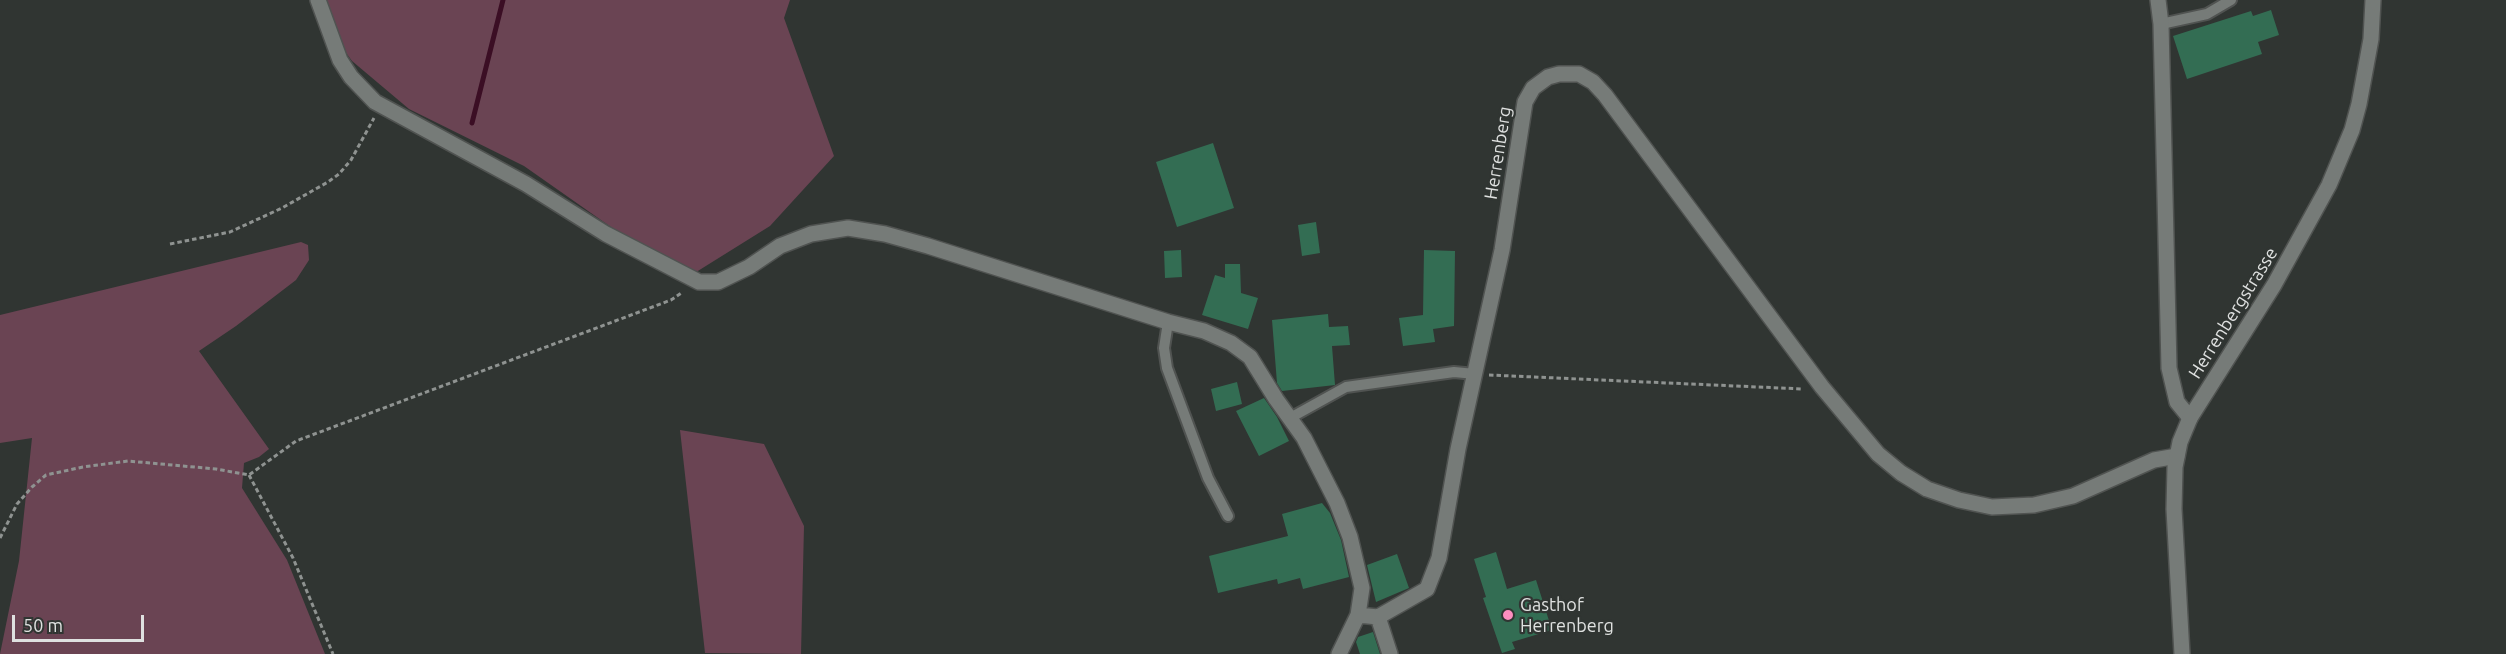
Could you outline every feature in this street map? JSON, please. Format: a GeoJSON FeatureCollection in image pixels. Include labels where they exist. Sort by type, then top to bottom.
{"type":"FeatureCollection","features":[{"type":"Feature","properties":{"kind":"street"},"geometry":{"type":"LineString","coordinates":[[318,0],[344,68],[380,105],[526,184],[606,234],[699,282],[718,282],[749,267],[780,246],[811,234],[848,228],[885,234],[1048,282],[1213,335],[1231,343],[1250,357],[1304,438],[1337,503],[1350,537],[1362,588],[1358,615],[1339,654]]}},
{"type":"Feature","properties":{"kind":"street"},"geometry":{"type":"LineString","coordinates":[[2158,0],[2161,24],[2169,368],[2176,402],[2190,418]]}},
{"type":"Feature","properties":{"kind":"street","name":"Herrenbergstrasse"},"geometry":{"type":"LineString","coordinates":[[2182,654],[2174,509],[2177,456],[2190,418],[2274,285],[2330,185],[2352,130],[2359,104],[2371,39],[2373,0]]}},
{"type":"Feature","properties":{"kind":"street","name":"Herrenberg"},"geometry":{"type":"LineString","coordinates":[[1378,617],[1427,589],[1438,558],[1458,450],[1502,250],[1525,102],[1533,88],[1548,77],[1559,74],[1579,74],[1593,82],[1605,95],[1822,387],[1878,454],[1900,473],[1927,489],[1992,507],[2034,505],[2073,496],[2162,457],[2177,456]]}},
{"type":"Feature","properties":{"kind":"street"},"geometry":{"type":"LineString","coordinates":[[1358,615],[1378,617],[1390,654]]}},
{"type":"Feature","properties":{"kind":"lane"},"geometry":{"type":"LineString","coordinates":[[2161,24],[2207,14],[2231,0]]}},
{"type":"Feature","properties":{"kind":"lane"},"geometry":{"type":"LineString","coordinates":[[1168,322],[1164,348],[1167,368],[1208,478],[1228,516]]}},
{"type":"Feature","properties":{"kind":"lane"},"geometry":{"type":"LineString","coordinates":[[1290,418],[1346,387],[1454,372],[1475,374]]}},
{"type":"Feature","properties":{"kind":"path"},"geometry":{"type":"LineString","coordinates":[[170,244],[230,232],[282,208],[328,182],[339,174],[351,160],[365,138],[380,105]]}},
{"type":"Feature","properties":{"kind":"path"},"geometry":{"type":"LineString","coordinates":[[0,538],[17,504],[46,475],[128,461],[216,469],[249,475],[297,441],[671,300],[699,282]]}},
{"type":"Feature","properties":{"kind":"path"},"geometry":{"type":"LineString","coordinates":[[1475,374],[1811,390],[1822,387]]}},
{"type":"Feature","properties":{"kind":"path"},"geometry":{"type":"LineString","coordinates":[[249,475],[293,558],[333,654]]}},
{"type":"Feature","properties":{"kind":"shaded area"},"geometry":{"type":"Polygon","coordinates":[[[318,0],[790,0],[784,18],[834,156],[770,226],[685,279],[524,166],[409,109],[352,61],[323,21],[318,0]]]}},
{"type":"Feature","properties":{"kind":"shaded area"},"geometry":{"type":"Polygon","coordinates":[[[301,242],[308,245],[309,260],[296,280],[199,351],[269,449],[259,457],[244,463],[242,488],[287,560],[325,654],[0,654],[19,561],[32,438],[0,443],[0,315],[301,242]]]}},
{"type":"Feature","properties":{"kind":"shaded area"},"geometry":{"type":"Polygon","coordinates":[[[680,430],[764,444],[804,526],[801,654],[705,653],[680,430]]]}},
{"type":"Feature","properties":{"kind":"building"},"geometry":{"type":"Polygon","coordinates":[[[2271,10],[2279,35],[2258,42],[2262,54],[2187,79],[2173,36],[2251,11],[2253,16],[2271,10]]]}},
{"type":"Feature","properties":{"kind":"building"},"geometry":{"type":"Polygon","coordinates":[[[1213,143],[1234,208],[1177,227],[1156,162],[1213,143]]]}},
{"type":"Feature","properties":{"kind":"building"},"geometry":{"type":"Polygon","coordinates":[[[1316,222],[1320,253],[1302,256],[1298,225],[1316,222]]]}},
{"type":"Feature","properties":{"kind":"building"},"geometry":{"type":"Polygon","coordinates":[[[1181,250],[1182,277],[1165,278],[1164,251],[1181,250]]]}},
{"type":"Feature","properties":{"kind":"building"},"geometry":{"type":"Polygon","coordinates":[[[1424,250],[1455,251],[1454,326],[1433,329],[1435,342],[1403,346],[1399,318],[1423,315],[1424,250]]]}},
{"type":"Feature","properties":{"kind":"building"},"geometry":{"type":"Polygon","coordinates":[[[1225,264],[1240,264],[1241,293],[1258,298],[1248,329],[1202,315],[1215,275],[1225,278],[1225,264]]]}},
{"type":"Feature","properties":{"kind":"building"},"geometry":{"type":"Polygon","coordinates":[[[1328,314],[1329,327],[1348,326],[1350,345],[1332,346],[1335,385],[1282,391],[1277,383],[1272,320],[1328,314]]]}},
{"type":"Feature","properties":{"kind":"building"},"geometry":{"type":"Polygon","coordinates":[[[1237,382],[1242,404],[1216,411],[1211,389],[1237,382]]]}},
{"type":"Feature","properties":{"kind":"building"},"geometry":{"type":"Polygon","coordinates":[[[1264,398],[1289,441],[1259,456],[1236,411],[1264,398]]]}},
{"type":"Feature","properties":{"kind":"building"},"geometry":{"type":"Polygon","coordinates":[[[1322,503],[1330,513],[1341,540],[1349,577],[1303,589],[1300,578],[1278,584],[1277,579],[1218,593],[1209,556],[1288,536],[1282,514],[1322,503]]]}},
{"type":"Feature","properties":{"kind":"building"},"geometry":{"type":"Polygon","coordinates":[[[1496,552],[1507,589],[1536,580],[1552,630],[1512,642],[1515,649],[1502,653],[1483,598],[1486,597],[1474,559],[1496,552]]]}},
{"type":"Feature","properties":{"kind":"building"},"geometry":{"type":"Polygon","coordinates":[[[1397,554],[1409,588],[1376,602],[1367,565],[1397,554]]]}},
{"type":"Feature","properties":{"kind":"building"},"geometry":{"type":"Polygon","coordinates":[[[1373,632],[1380,654],[1360,654],[1356,642],[1358,637],[1373,632]]]}},
{"type":"Feature","properties":{"kind":"waterway"},"geometry":{"type":"LineString","coordinates":[[472,123],[503,0]]}},
{"type":"Feature","properties":{"kind":"place","name":"Gasthof Herrenberg"},"geometry":{"type":"Point","coordinates":[1508,615]}}]}
